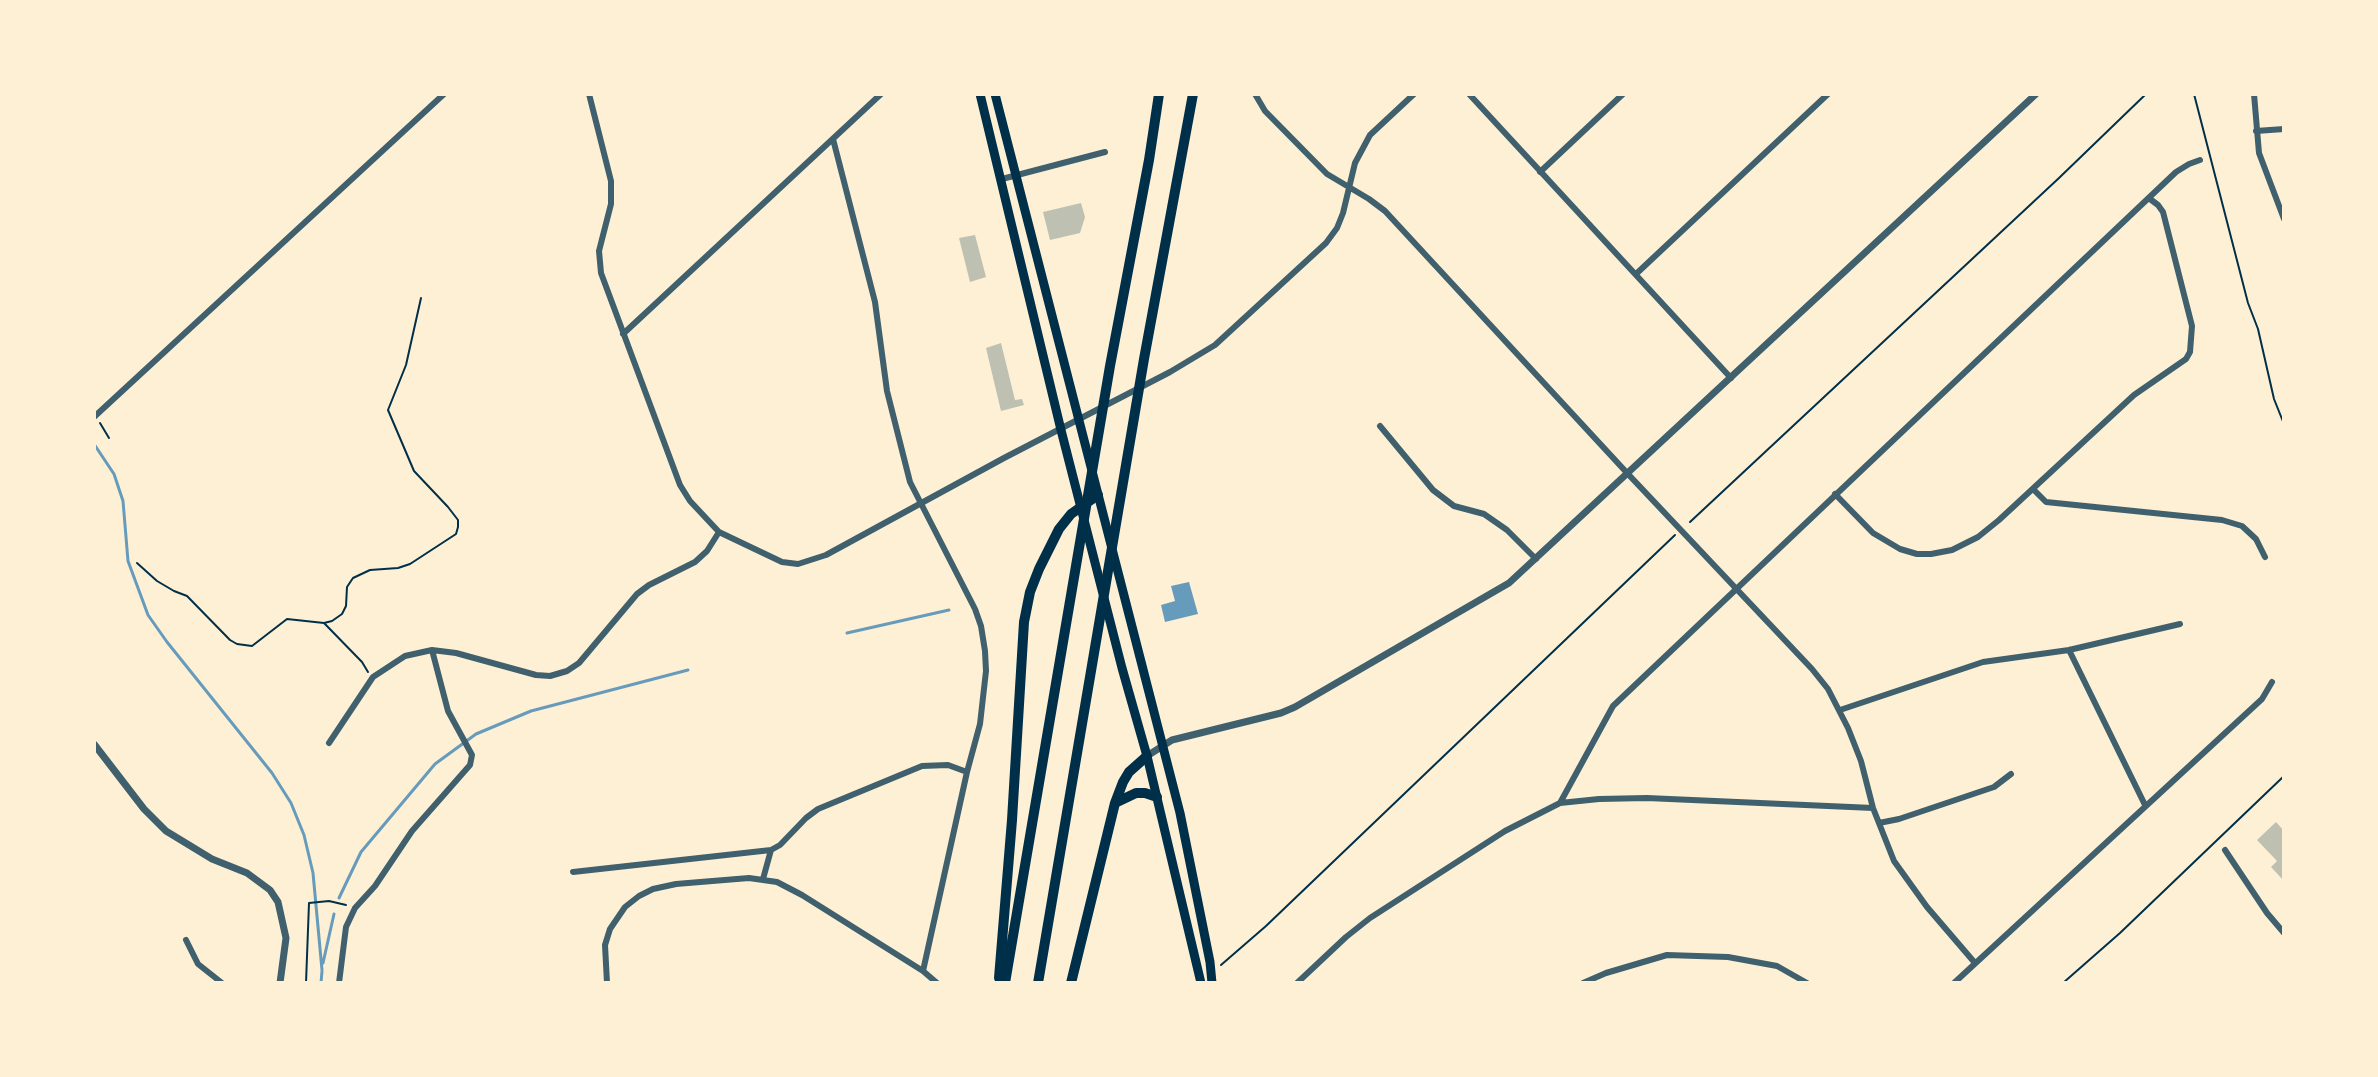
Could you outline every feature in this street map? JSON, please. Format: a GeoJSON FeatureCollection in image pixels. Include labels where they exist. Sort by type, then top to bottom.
{"type":"FeatureCollection","features":[{"type":"Feature","properties":{"kind":"highway"},"geometry":{"type":"LineString","coordinates":[[1002,983],[1159,94]]}},
{"type":"Feature","properties":{"kind":"highway"},"geometry":{"type":"LineString","coordinates":[[1038,983],[1144,359],[1193,94]]}},
{"type":"Feature","properties":{"kind":"highway"},"geometry":{"type":"LineString","coordinates":[[1002,983],[1024,622],[1030,592],[1048,549],[1071,514],[1098,495]]}},
{"type":"Feature","properties":{"kind":"highway"},"geometry":{"type":"LineString","coordinates":[[1071,983],[1115,803],[1129,772],[1147,756]]}},
{"type":"Feature","properties":{"kind":"highway"},"geometry":{"type":"LineString","coordinates":[[1115,803],[1136,793],[1157,797]]}},
{"type":"Feature","properties":{"kind":"main road"},"geometry":{"type":"LineString","coordinates":[[980,94],[1061,430],[1147,756],[1201,983]]}},
{"type":"Feature","properties":{"kind":"main road"},"geometry":{"type":"LineString","coordinates":[[995,94],[1180,813],[1212,983]]}},
{"type":"Feature","properties":{"kind":"street"},"geometry":{"type":"LineString","coordinates":[[97,419],[444,94]]}},
{"type":"Feature","properties":{"kind":"street"},"geometry":{"type":"LineString","coordinates":[[589,94],[611,181],[611,204],[599,251],[601,273],[680,485],[690,501],[719,532],[782,562],[798,564],[826,555],[1195,359],[1234,329],[1325,244],[1337,228],[1355,163],[1370,135],[1414,94]]}},
{"type":"Feature","properties":{"kind":"street"},"geometry":{"type":"LineString","coordinates":[[623,334],[881,94]]}},
{"type":"Feature","properties":{"kind":"street"},"geometry":{"type":"LineString","coordinates":[[1255,94],[1265,111],[1327,174],[1385,211],[1812,669],[1840,710],[1861,761],[1873,808],[1894,861],[1907,882],[1975,963]]}},
{"type":"Feature","properties":{"kind":"street"},"geometry":{"type":"LineString","coordinates":[[1469,94],[1731,378]]}},
{"type":"Feature","properties":{"kind":"street"},"geometry":{"type":"LineString","coordinates":[[1540,172],[1623,94]]}},
{"type":"Feature","properties":{"kind":"street"},"geometry":{"type":"LineString","coordinates":[[1636,274],[1828,94]]}},
{"type":"Feature","properties":{"kind":"street"},"geometry":{"type":"LineString","coordinates":[[1147,756],[1172,740],[1295,707],[1509,583],[2036,94]]}},
{"type":"Feature","properties":{"kind":"street"},"geometry":{"type":"LineString","coordinates":[[2254,94],[2259,153],[2284,219]]}},
{"type":"Feature","properties":{"kind":"street"},"geometry":{"type":"LineString","coordinates":[[2256,131],[2284,129]]}},
{"type":"Feature","properties":{"kind":"street"},"geometry":{"type":"LineString","coordinates":[[833,139],[875,302],[887,391],[910,482],[981,626],[986,671],[985,696],[923,971]]}},
{"type":"Feature","properties":{"kind":"street"},"geometry":{"type":"LineString","coordinates":[[1002,179],[1105,152]]}},
{"type":"Feature","properties":{"kind":"street"},"geometry":{"type":"LineString","coordinates":[[1560,803],[1613,706],[2176,172],[2200,160]]}},
{"type":"Feature","properties":{"kind":"street"},"geometry":{"type":"LineString","coordinates":[[1835,494],[1853,515],[1886,542],[1909,552],[1931,554],[1952,550],[1978,537],[2134,395],[2179,364],[2190,352],[2192,326],[2163,212],[2150,199]]}},
{"type":"Feature","properties":{"kind":"street"},"geometry":{"type":"LineString","coordinates":[[1380,426],[1433,490],[1454,506],[1484,514],[1507,530],[1536,559]]}},
{"type":"Feature","properties":{"kind":"street"},"geometry":{"type":"LineString","coordinates":[[2033,489],[2046,502],[2222,520],[2242,526],[2256,539],[2265,557]]}},
{"type":"Feature","properties":{"kind":"street"},"geometry":{"type":"LineString","coordinates":[[329,743],[373,677],[405,656],[432,650],[456,653],[536,675],[550,676],[567,671],[579,663],[637,594],[695,562],[707,551],[719,532]]}},
{"type":"Feature","properties":{"kind":"street"},"geometry":{"type":"LineString","coordinates":[[1840,710],[1983,662],[2069,650],[2180,624]]}},
{"type":"Feature","properties":{"kind":"street"},"geometry":{"type":"LineString","coordinates":[[339,983],[346,927],[355,908],[375,886],[412,831],[468,769],[472,755],[448,711],[432,650]]}},
{"type":"Feature","properties":{"kind":"street"},"geometry":{"type":"LineString","coordinates":[[2069,650],[2145,805]]}},
{"type":"Feature","properties":{"kind":"street"},"geometry":{"type":"LineString","coordinates":[[1954,983],[2262,699],[2272,682]]}},
{"type":"Feature","properties":{"kind":"street"},"geometry":{"type":"LineString","coordinates":[[94,744],[144,809],[166,831],[212,859],[247,873],[270,890],[278,902],[286,938],[280,983]]}},
{"type":"Feature","properties":{"kind":"street"},"geometry":{"type":"LineString","coordinates":[[573,872],[771,850],[818,809],[922,766],[948,765],[967,772]]}},
{"type":"Feature","properties":{"kind":"street"},"geometry":{"type":"LineString","coordinates":[[1879,823],[1994,787],[2011,774]]}},
{"type":"Feature","properties":{"kind":"street"},"geometry":{"type":"LineString","coordinates":[[1297,983],[1370,918],[1505,831],[1560,803],[1647,798],[1873,808]]}},
{"type":"Feature","properties":{"kind":"street"},"geometry":{"type":"LineString","coordinates":[[763,879],[771,850]]}},
{"type":"Feature","properties":{"kind":"street"},"geometry":{"type":"LineString","coordinates":[[2225,850],[2284,933]]}},
{"type":"Feature","properties":{"kind":"street"},"geometry":{"type":"LineString","coordinates":[[607,983],[605,945],[610,929],[625,907],[639,896],[676,884],[749,878],[777,882],[802,895],[923,971],[937,983]]}},
{"type":"Feature","properties":{"kind":"street"},"geometry":{"type":"LineString","coordinates":[[186,940],[198,964],[222,983]]}},
{"type":"Feature","properties":{"kind":"street"},"geometry":{"type":"LineString","coordinates":[[1583,983],[1667,955],[1728,957],[1777,966],[1807,983]]}},
{"type":"Feature","properties":{"kind":"path"},"geometry":{"type":"LineString","coordinates":[[1690,522],[2146,94]]}},
{"type":"Feature","properties":{"kind":"path"},"geometry":{"type":"LineString","coordinates":[[2194,94],[2274,399],[2284,424]]}},
{"type":"Feature","properties":{"kind":"path"},"geometry":{"type":"LineString","coordinates":[[137,563],[169,589],[187,596],[230,640],[252,646],[287,619],[332,621],[342,614],[346,606],[347,587],[353,578],[370,570],[410,564],[456,534],[458,520],[414,471],[388,410],[406,365],[421,298]]}},
{"type":"Feature","properties":{"kind":"path"},"geometry":{"type":"LineString","coordinates":[[97,419],[109,438]]}},
{"type":"Feature","properties":{"kind":"path"},"geometry":{"type":"LineString","coordinates":[[1215,971],[1676,534]]}},
{"type":"Feature","properties":{"kind":"path"},"geometry":{"type":"LineString","coordinates":[[324,623],[373,677]]}},
{"type":"Feature","properties":{"kind":"path"},"geometry":{"type":"LineString","coordinates":[[2063,983],[2120,933],[2284,776]]}},
{"type":"Feature","properties":{"kind":"path"},"geometry":{"type":"LineString","coordinates":[[306,983],[309,903],[323,901],[355,908]]}},
{"type":"Feature","properties":{"kind":"water"},"geometry":{"type":"Polygon","coordinates":[[[1189,582],[1198,614],[1165,622],[1161,605],[1175,601],[1171,586],[1189,582]]]}},
{"type":"Feature","properties":{"kind":"building"},"geometry":{"type":"Polygon","coordinates":[[[1081,203],[1085,217],[1080,233],[1050,240],[1043,212],[1081,203]]]}},
{"type":"Feature","properties":{"kind":"building"},"geometry":{"type":"Polygon","coordinates":[[[975,235],[986,277],[970,282],[959,238],[975,235]]]}},
{"type":"Feature","properties":{"kind":"building"},"geometry":{"type":"Polygon","coordinates":[[[1001,343],[1015,400],[1022,399],[1024,405],[1001,411],[986,348],[1001,343]]]}},
{"type":"Feature","properties":{"kind":"building"},"geometry":{"type":"Polygon","coordinates":[[[2276,822],[2284,831],[2284,881],[2271,867],[2277,861],[2257,840],[2276,822]]]}},
{"type":"Feature","properties":{"kind":"waterway"},"geometry":{"type":"LineString","coordinates":[[94,444],[114,474],[123,501],[128,561],[148,615],[272,773],[291,803],[304,835],[313,873],[322,970]]}},
{"type":"Feature","properties":{"kind":"waterway"},"geometry":{"type":"LineString","coordinates":[[847,633],[949,610]]}},
{"type":"Feature","properties":{"kind":"waterway"},"geometry":{"type":"LineString","coordinates":[[339,898],[361,852],[435,764],[476,734],[531,711],[688,670]]}},
{"type":"Feature","properties":{"kind":"waterway"},"geometry":{"type":"LineString","coordinates":[[323,963],[334,914]]}},
{"type":"Feature","properties":{"kind":"waterway"},"geometry":{"type":"LineString","coordinates":[[321,983],[322,971]]}}]}
